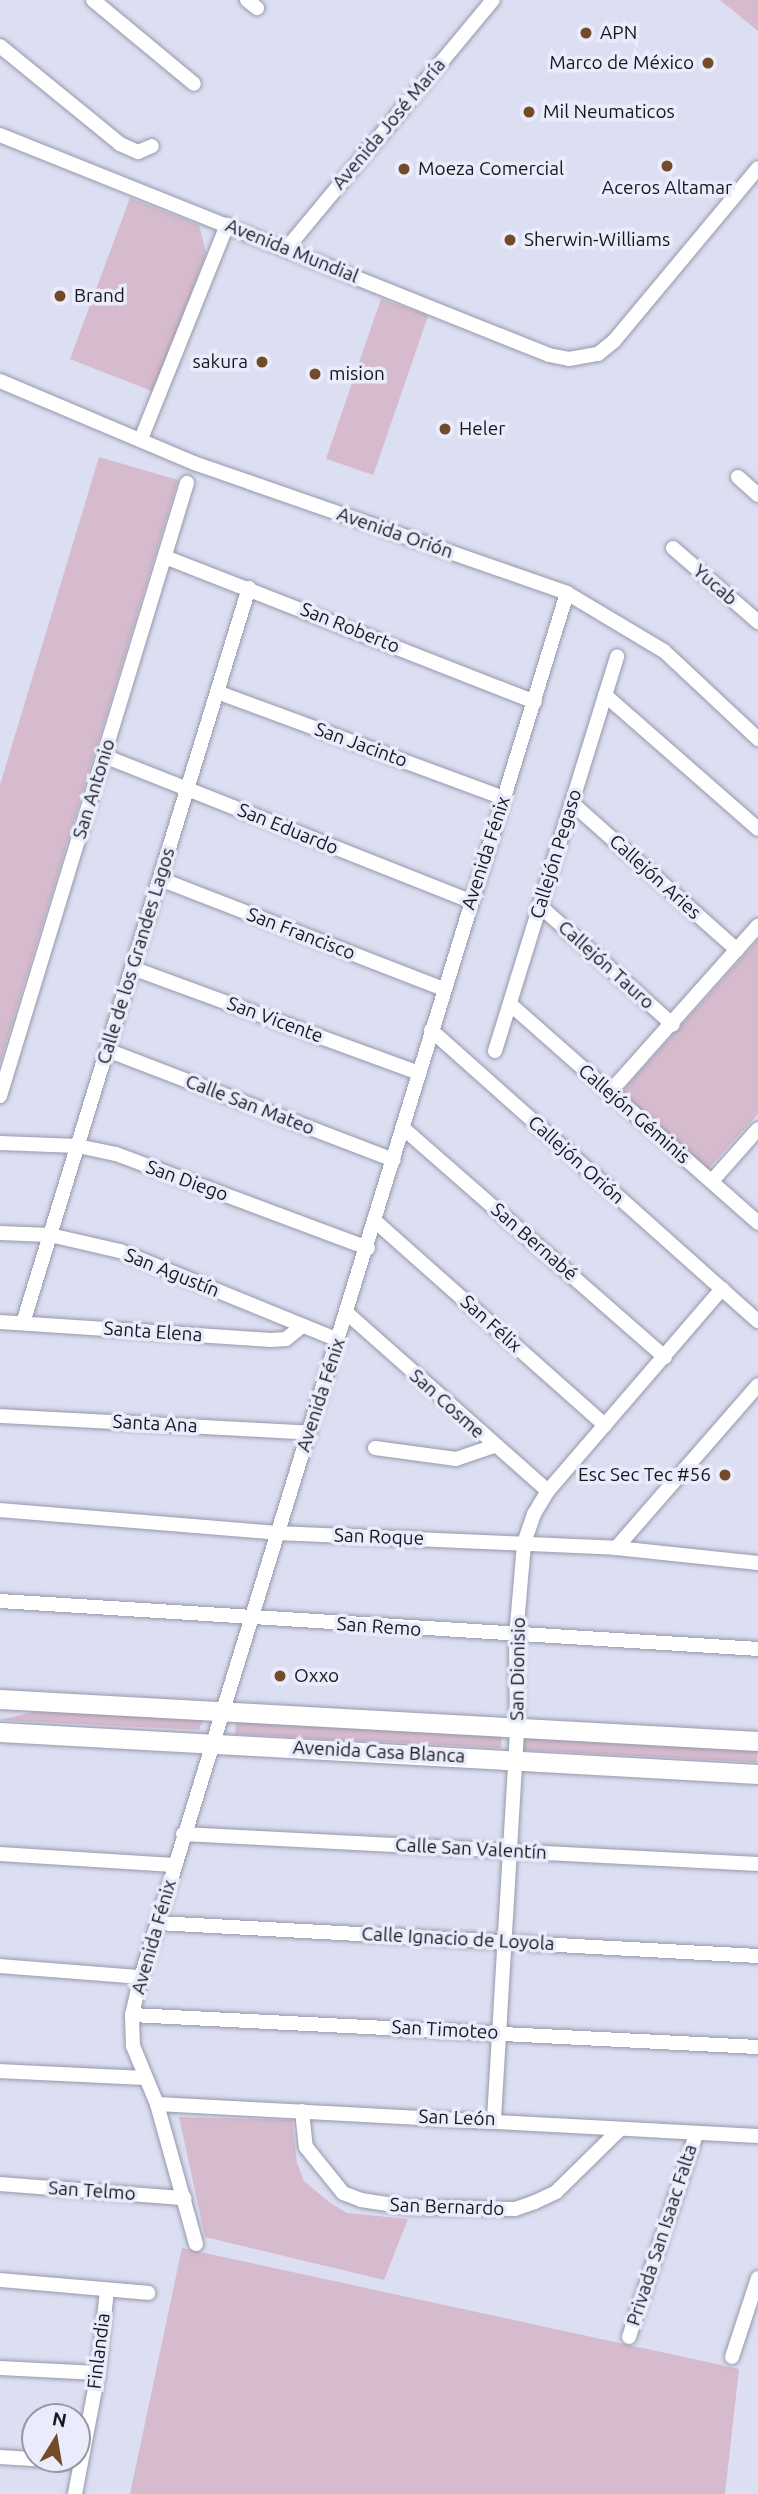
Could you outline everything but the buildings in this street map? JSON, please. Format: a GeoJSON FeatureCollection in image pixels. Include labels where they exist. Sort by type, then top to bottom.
{"type":"FeatureCollection","features":[{"type":"Feature","properties":{"kind":"street"},"geometry":{"type":"LineString","coordinates":[[93,0],[194,84]]}},
{"type":"Feature","properties":{"kind":"street","name":"Avenida José María"},"geometry":{"type":"LineString","coordinates":[[286,248],[493,0]]}},
{"type":"Feature","properties":{"kind":"street"},"geometry":{"type":"LineString","coordinates":[[0,46],[120,144],[138,152],[152,146]]}},
{"type":"Feature","properties":{"kind":"street","name":"Avenida Mundial"},"geometry":{"type":"LineString","coordinates":[[0,135],[549,355],[584,359],[614,341],[758,168]]}},
{"type":"Feature","properties":{"kind":"street"},"geometry":{"type":"LineString","coordinates":[[141,439],[227,225]]}},
{"type":"Feature","properties":{"kind":"street","name":"Avenida Orión"},"geometry":{"type":"LineString","coordinates":[[0,381],[194,463],[567,593],[664,651],[758,739]]}},
{"type":"Feature","properties":{"kind":"street"},"geometry":{"type":"LineString","coordinates":[[738,477],[758,495]]}},
{"type":"Feature","properties":{"kind":"street","name":"San Antonio"},"geometry":{"type":"LineString","coordinates":[[0,1096],[187,483]]}},
{"type":"Feature","properties":{"kind":"street","name":"Yucab"},"geometry":{"type":"LineString","coordinates":[[673,548],[758,622]]}},
{"type":"Feature","properties":{"kind":"street","name":"San Roberto"},"geometry":{"type":"LineString","coordinates":[[165,557],[535,702]]}},
{"type":"Feature","properties":{"kind":"street","name":"Calle de los Grandes Lagos"},"geometry":{"type":"LineString","coordinates":[[23,1323],[249,588]]}},
{"type":"Feature","properties":{"kind":"street","name":"Avenida Fénix"},"geometry":{"type":"LineString","coordinates":[[196,2244],[157,2104],[133,2046],[132,2015],[219,1713],[348,1314],[443,989],[567,593]]}},
{"type":"Feature","properties":{"kind":"street","name":"Callejón Pegaso"},"geometry":{"type":"LineString","coordinates":[[495,1051],[617,656]]}},
{"type":"Feature","properties":{"kind":"street","name":"San Jacinto"},"geometry":{"type":"LineString","coordinates":[[217,692],[504,798]]}},
{"type":"Feature","properties":{"kind":"street"},"geometry":{"type":"LineString","coordinates":[[605,695],[758,829]]}},
{"type":"Feature","properties":{"kind":"street","name":"San Eduardo"},"geometry":{"type":"LineString","coordinates":[[104,757],[471,901]]}},
{"type":"Feature","properties":{"kind":"street","name":"Callejón Aries"},"geometry":{"type":"LineString","coordinates":[[572,803],[737,950]]}},
{"type":"Feature","properties":{"kind":"street","name":"San Francisco"},"geometry":{"type":"LineString","coordinates":[[160,879],[443,989]]}},
{"type":"Feature","properties":{"kind":"street","name":"Callejón Tauro"},"geometry":{"type":"LineString","coordinates":[[540,906],[673,1025]]}},
{"type":"Feature","properties":{"kind":"street"},"geometry":{"type":"LineString","coordinates":[[609,1093],[673,1025],[758,926]]}},
{"type":"Feature","properties":{"kind":"street","name":"San Vicente"},"geometry":{"type":"LineString","coordinates":[[132,968],[419,1073]]}},
{"type":"Feature","properties":{"kind":"street","name":"Callejón Géminis"},"geometry":{"type":"LineString","coordinates":[[510,1004],[758,1223]]}},
{"type":"Feature","properties":{"kind":"street","name":"Callejón Orión"},"geometry":{"type":"LineString","coordinates":[[431,1030],[758,1321]]}},
{"type":"Feature","properties":{"kind":"street","name":"Calle San Mateo"},"geometry":{"type":"LineString","coordinates":[[107,1051],[394,1160]]}},
{"type":"Feature","properties":{"kind":"street","name":"San Bernabé"},"geometry":{"type":"LineString","coordinates":[[403,1128],[665,1357]]}},
{"type":"Feature","properties":{"kind":"street"},"geometry":{"type":"LineString","coordinates":[[712,1181],[758,1129]]}},
{"type":"Feature","properties":{"kind":"street","name":"San Diego"},"geometry":{"type":"LineString","coordinates":[[0,1143],[78,1146],[116,1154],[368,1248]]}},
{"type":"Feature","properties":{"kind":"street","name":"San Félix"},"geometry":{"type":"LineString","coordinates":[[376,1222],[606,1425]]}},
{"type":"Feature","properties":{"kind":"street","name":"San Agustín"},"geometry":{"type":"LineString","coordinates":[[0,1233],[50,1235],[146,1261],[338,1340]]}},
{"type":"Feature","properties":{"kind":"street","name":"San Dionisio"},"geometry":{"type":"LineString","coordinates":[[494,2119],[507,1851],[516,1760],[516,1637],[524,1544],[534,1514],[548,1491],[722,1289]]}},
{"type":"Feature","properties":{"kind":"street","name":"San Cosme"},"geometry":{"type":"LineString","coordinates":[[348,1314],[548,1491]]}},
{"type":"Feature","properties":{"kind":"street","name":"Santa Elena"},"geometry":{"type":"LineString","coordinates":[[0,1322],[271,1340],[286,1339],[302,1326]]}},
{"type":"Feature","properties":{"kind":"street"},"geometry":{"type":"LineString","coordinates":[[616,1548],[758,1385]]}},
{"type":"Feature","properties":{"kind":"street","name":"Santa Ana"},"geometry":{"type":"LineString","coordinates":[[0,1416],[309,1433]]}},
{"type":"Feature","properties":{"kind":"street"},"geometry":{"type":"LineString","coordinates":[[375,1448],[456,1460],[494,1446]]}},
{"type":"Feature","properties":{"kind":"street","name":"San Roque"},"geometry":{"type":"LineString","coordinates":[[0,1510],[277,1533],[616,1548],[758,1563]]}},
{"type":"Feature","properties":{"kind":"street","name":"San Remo"},"geometry":{"type":"LineString","coordinates":[[0,1601],[516,1637],[758,1649]]}},
{"type":"Feature","properties":{"kind":"street","name":"Avenida Casa Blanca"},"geometry":{"type":"LineString","coordinates":[[0,1699],[758,1741]]}},
{"type":"Feature","properties":{"kind":"street","name":"Avenida Casa Blanca"},"geometry":{"type":"LineString","coordinates":[[0,1732],[758,1774]]}},
{"type":"Feature","properties":{"kind":"street","name":"Calle San Valentín"},"geometry":{"type":"LineString","coordinates":[[184,1834],[758,1864]]}},
{"type":"Feature","properties":{"kind":"street"},"geometry":{"type":"LineString","coordinates":[[0,1854],[174,1865]]}},
{"type":"Feature","properties":{"kind":"street","name":"Calle Ignacio de Loyola"},"geometry":{"type":"LineString","coordinates":[[158,1923],[758,1956]]}},
{"type":"Feature","properties":{"kind":"street"},"geometry":{"type":"LineString","coordinates":[[0,1966],[141,1977]]}},
{"type":"Feature","properties":{"kind":"street","name":"San Timoteo"},"geometry":{"type":"LineString","coordinates":[[132,2015],[758,2046]]}},
{"type":"Feature","properties":{"kind":"street"},"geometry":{"type":"LineString","coordinates":[[0,2071],[144,2078]]}},
{"type":"Feature","properties":{"kind":"street","name":"San León"},"geometry":{"type":"LineString","coordinates":[[157,2104],[494,2119],[758,2136]]}},
{"type":"Feature","properties":{"kind":"street","name":"San Bernardo"},"geometry":{"type":"LineString","coordinates":[[302,2111],[306,2147],[342,2193],[361,2200],[408,2207],[515,2208],[535,2202],[555,2192],[620,2129]]}},
{"type":"Feature","properties":{"kind":"street","name":"Privada San Isaac Falta"},"geometry":{"type":"LineString","coordinates":[[629,2337],[696,2134]]}},
{"type":"Feature","properties":{"kind":"street","name":"San Telmo"},"geometry":{"type":"LineString","coordinates":[[0,2184],[184,2198]]}},
{"type":"Feature","properties":{"kind":"street"},"geometry":{"type":"LineString","coordinates":[[732,2357],[752,2316],[758,2277]]}},
{"type":"Feature","properties":{"kind":"street"},"geometry":{"type":"LineString","coordinates":[[0,2280],[148,2293]]}},
{"type":"Feature","properties":{"kind":"street","name":"Finlandia"},"geometry":{"type":"LineString","coordinates":[[91,2410],[98,2374],[107,2290]]}},
{"type":"Feature","properties":{"kind":"street"},"geometry":{"type":"LineString","coordinates":[[0,2368],[98,2374]]}},
{"type":"Feature","properties":{"kind":"street"},"geometry":{"type":"LineString","coordinates":[[0,2457],[21,2458]]}},
{"type":"Feature","properties":{"kind":"street","name":"Finlandia"},"geometry":{"type":"LineString","coordinates":[[75,2494],[79,2473]]}},
{"type":"Feature","properties":{"kind":"shaded area"},"geometry":{"type":"Polygon","coordinates":[[[720,0],[758,0],[758,31],[720,0]]]}},
{"type":"Feature","properties":{"kind":"shaded area"},"geometry":{"type":"Polygon","coordinates":[[[130,198],[199,225],[206,253],[154,392],[70,359],[130,198]]]}},
{"type":"Feature","properties":{"kind":"shaded area"},"geometry":{"type":"Polygon","coordinates":[[[381,299],[428,315],[373,475],[326,459],[381,299]]]}},
{"type":"Feature","properties":{"kind":"shaded area"},"geometry":{"type":"Polygon","coordinates":[[[99,457],[178,480],[0,1063],[0,785],[99,457]]]}},
{"type":"Feature","properties":{"kind":"shaded area"},"geometry":{"type":"Polygon","coordinates":[[[758,940],[758,1114],[708,1169],[702,1168],[623,1095],[624,1089],[758,940]]]}},
{"type":"Feature","properties":{"kind":"shaded area"},"geometry":{"type":"Polygon","coordinates":[[[47,1709],[203,1719],[199,1730],[0,1720],[47,1709]]]}},
{"type":"Feature","properties":{"kind":"shaded area"},"geometry":{"type":"Polygon","coordinates":[[[236,1720],[502,1734],[501,1748],[235,1734],[236,1720]]]}},
{"type":"Feature","properties":{"kind":"shaded area"},"geometry":{"type":"Polygon","coordinates":[[[524,1736],[758,1748],[757,1762],[523,1750],[524,1736]]]}},
{"type":"Feature","properties":{"kind":"shaded area"},"geometry":{"type":"Polygon","coordinates":[[[179,2117],[292,2120],[297,2163],[304,2181],[347,2213],[408,2219],[384,2280],[205,2237],[179,2117]]]}},
{"type":"Feature","properties":{"kind":"shaded area"},"geometry":{"type":"Polygon","coordinates":[[[182,2248],[739,2369],[725,2494],[130,2494],[182,2248]]]}},
{"type":"Feature","properties":{"kind":"place","name":"APN"},"geometry":{"type":"Point","coordinates":[586,33]}},
{"type":"Feature","properties":{"kind":"place","name":"Marco de México"},"geometry":{"type":"Point","coordinates":[708,63]}},
{"type":"Feature","properties":{"kind":"place","name":"Mil Neumaticos"},"geometry":{"type":"Point","coordinates":[529,112]}},
{"type":"Feature","properties":{"kind":"place","name":"Aceros Altamar"},"geometry":{"type":"Point","coordinates":[667,166]}},
{"type":"Feature","properties":{"kind":"place","name":"Moeza Comercial"},"geometry":{"type":"Point","coordinates":[404,169]}},
{"type":"Feature","properties":{"kind":"place","name":"Sherwin-Williams"},"geometry":{"type":"Point","coordinates":[510,240]}},
{"type":"Feature","properties":{"kind":"place","name":"Brand"},"geometry":{"type":"Point","coordinates":[60,296]}},
{"type":"Feature","properties":{"kind":"place","name":"sakura"},"geometry":{"type":"Point","coordinates":[262,362]}},
{"type":"Feature","properties":{"kind":"place","name":"mision"},"geometry":{"type":"Point","coordinates":[315,374]}},
{"type":"Feature","properties":{"kind":"place","name":"Heler"},"geometry":{"type":"Point","coordinates":[445,429]}},
{"type":"Feature","properties":{"kind":"place","name":"Esc Sec Tec #56"},"geometry":{"type":"Point","coordinates":[725,1475]}},
{"type":"Feature","properties":{"kind":"place","name":"Oxxo"},"geometry":{"type":"Point","coordinates":[280,1676]}}]}
